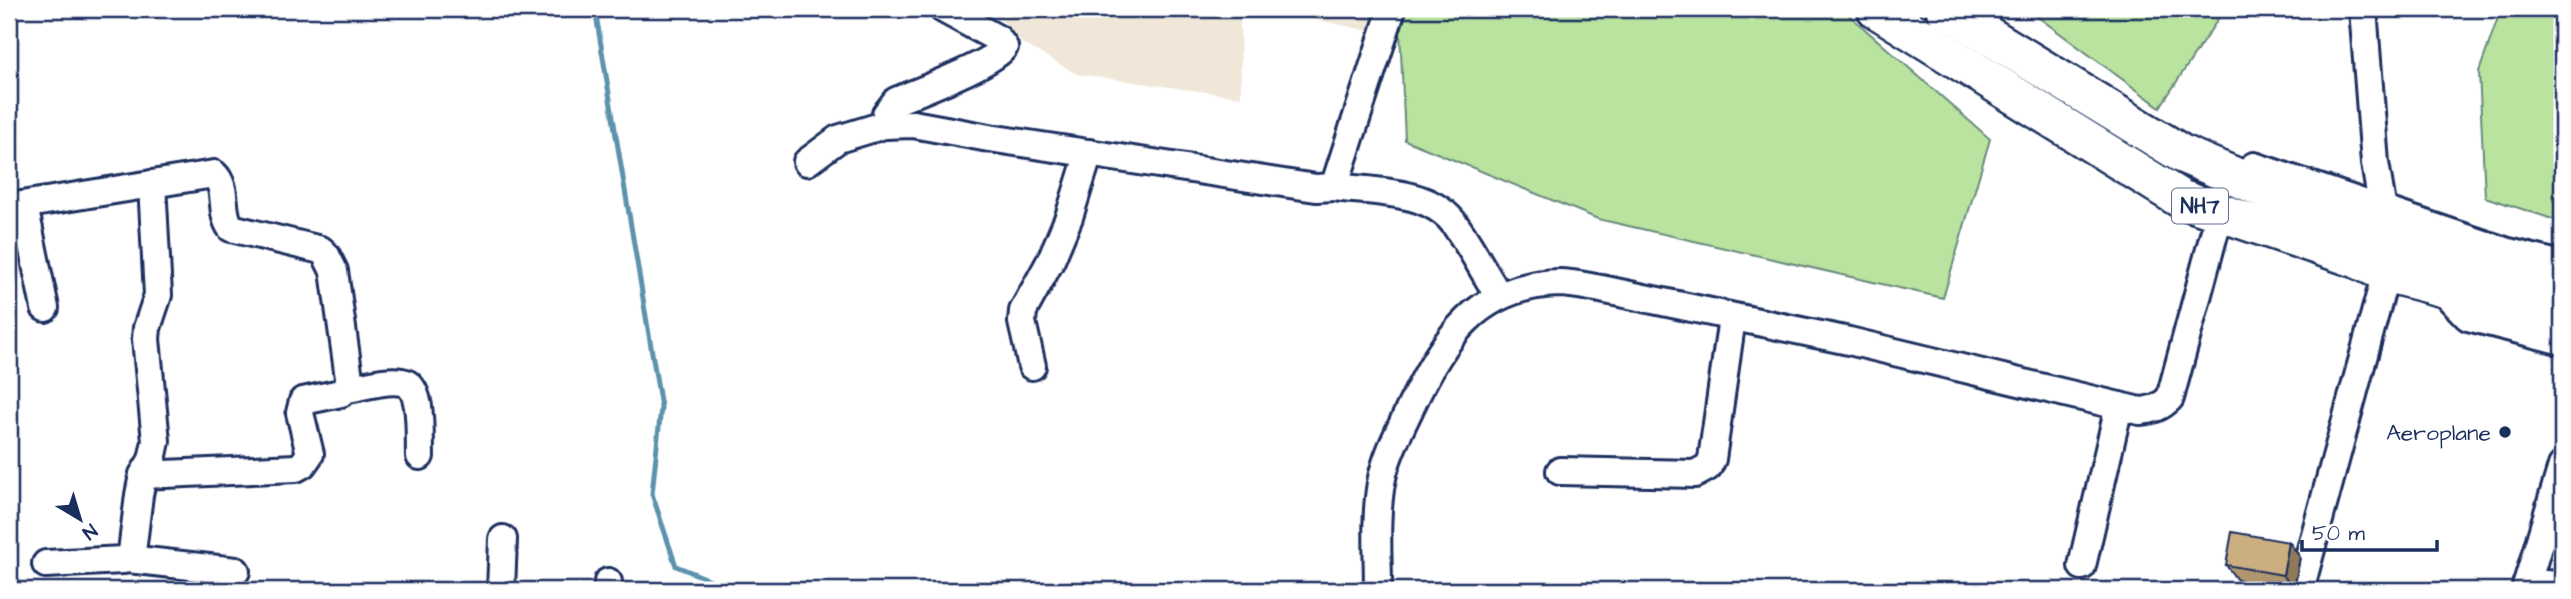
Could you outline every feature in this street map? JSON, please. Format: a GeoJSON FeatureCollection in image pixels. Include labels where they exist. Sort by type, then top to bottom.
{"type":"FeatureCollection","features":[{"type":"Feature","properties":{"kind":"highway","name":"NH7"},"geometry":{"type":"LineString","coordinates":[[1877,9],[2180,199],[2357,259],[2385,241]]}},
{"type":"Feature","properties":{"kind":"highway","name":"NH7"},"geometry":{"type":"LineString","coordinates":[[1945,9],[2182,154],[2385,241],[2442,274],[2562,319]]}},
{"type":"Feature","properties":{"kind":"highway","name":"NH7"},"geometry":{"type":"LineString","coordinates":[[2442,274],[2490,275],[2562,292]]}},
{"type":"Feature","properties":{"kind":"street"},"geometry":{"type":"LineString","coordinates":[[884,125],[886,114],[897,101],[987,60],[1004,47],[998,38],[943,9]]}},
{"type":"Feature","properties":{"kind":"street"},"geometry":{"type":"LineString","coordinates":[[1334,187],[1392,9]]}},
{"type":"Feature","properties":{"kind":"street"},"geometry":{"type":"LineString","coordinates":[[2300,590],[2385,241],[2375,163],[2363,9]]}},
{"type":"Feature","properties":{"kind":"street"},"geometry":{"type":"LineString","coordinates":[[807,162],[838,139],[884,125],[913,124],[1316,188],[1334,187],[1408,196],[1424,201],[1446,214],[1456,225],[1499,296]]}},
{"type":"Feature","properties":{"kind":"street"},"geometry":{"type":"LineString","coordinates":[[1032,366],[1021,316],[1051,260],[1069,217],[1089,153]]}},
{"type":"Feature","properties":{"kind":"street"},"geometry":{"type":"LineString","coordinates":[[45,308],[16,206],[214,174],[221,185],[225,215],[231,228],[321,250],[326,255],[334,271],[343,320],[350,381],[348,389]]}},
{"type":"Feature","properties":{"kind":"street"},"geometry":{"type":"LineString","coordinates":[[128,559],[132,552],[143,475],[152,460],[156,441],[146,339],[158,295],[152,184]]}},
{"type":"Feature","properties":{"kind":"street"},"geometry":{"type":"LineString","coordinates":[[1378,590],[1377,518],[1388,455],[1423,381],[1446,345],[1471,313],[1499,296],[1520,288],[1560,283],[1601,289],[1849,341],[2140,411],[2152,410],[2163,406],[2170,398],[2220,212]]}},
{"type":"Feature","properties":{"kind":"street"},"geometry":{"type":"LineString","coordinates":[[2385,241],[2505,251],[2562,265]]}},
{"type":"Feature","properties":{"kind":"street"},"geometry":{"type":"LineString","coordinates":[[2442,274],[2468,317],[2562,341]]}},
{"type":"Feature","properties":{"kind":"street"},"geometry":{"type":"LineString","coordinates":[[1560,471],[1695,474],[1709,467],[1732,318]]}},
{"type":"Feature","properties":{"kind":"street"},"geometry":{"type":"LineString","coordinates":[[143,475],[296,468],[303,464],[310,454],[300,413],[303,401],[348,389],[396,381],[413,387],[417,397],[420,456]]}},
{"type":"Feature","properties":{"kind":"street"},"geometry":{"type":"LineString","coordinates":[[2082,566],[2119,405]]}},
{"type":"Feature","properties":{"kind":"street"},"geometry":{"type":"LineString","coordinates":[[2562,466],[2526,586],[2562,585]]}},
{"type":"Feature","properties":{"kind":"street"},"geometry":{"type":"LineString","coordinates":[[501,590],[503,539]]}},
{"type":"Feature","properties":{"kind":"street"},"geometry":{"type":"LineString","coordinates":[[46,564],[128,559],[236,571]]}},
{"type":"Feature","properties":{"kind":"shaded area"},"geometry":{"type":"Polygon","coordinates":[[[981,9],[1240,9],[1241,97],[1077,74],[1022,43],[1003,21],[981,9]]]}},
{"type":"Feature","properties":{"kind":"shaded area"},"geometry":{"type":"Polygon","coordinates":[[[1265,9],[1381,9],[1374,32],[1265,9]]]}},
{"type":"Feature","properties":{"kind":"green space"},"geometry":{"type":"Polygon","coordinates":[[[1405,9],[1842,9],[1990,139],[1943,298],[1598,219],[1405,140],[1400,30],[1405,9]]]}},
{"type":"Feature","properties":{"kind":"green space"},"geometry":{"type":"Polygon","coordinates":[[[2027,9],[2217,9],[2222,13],[2160,107],[2027,9]]]}},
{"type":"Feature","properties":{"kind":"green space"},"geometry":{"type":"Polygon","coordinates":[[[2501,9],[2562,9],[2562,222],[2485,197],[2479,72],[2501,9]]]}},
{"type":"Feature","properties":{"kind":"building"},"geometry":{"type":"Polygon","coordinates":[[[2232,532],[2289,542],[2283,575],[2226,565],[2232,532]]]}},
{"type":"Feature","properties":{"kind":"waterway"},"geometry":{"type":"LineString","coordinates":[[595,9],[661,407],[652,494],[676,566],[735,590]]}},
{"type":"Feature","properties":{"kind":"place","name":"Aeroplane"},"geometry":{"type":"Point","coordinates":[2505,432]}}]}
